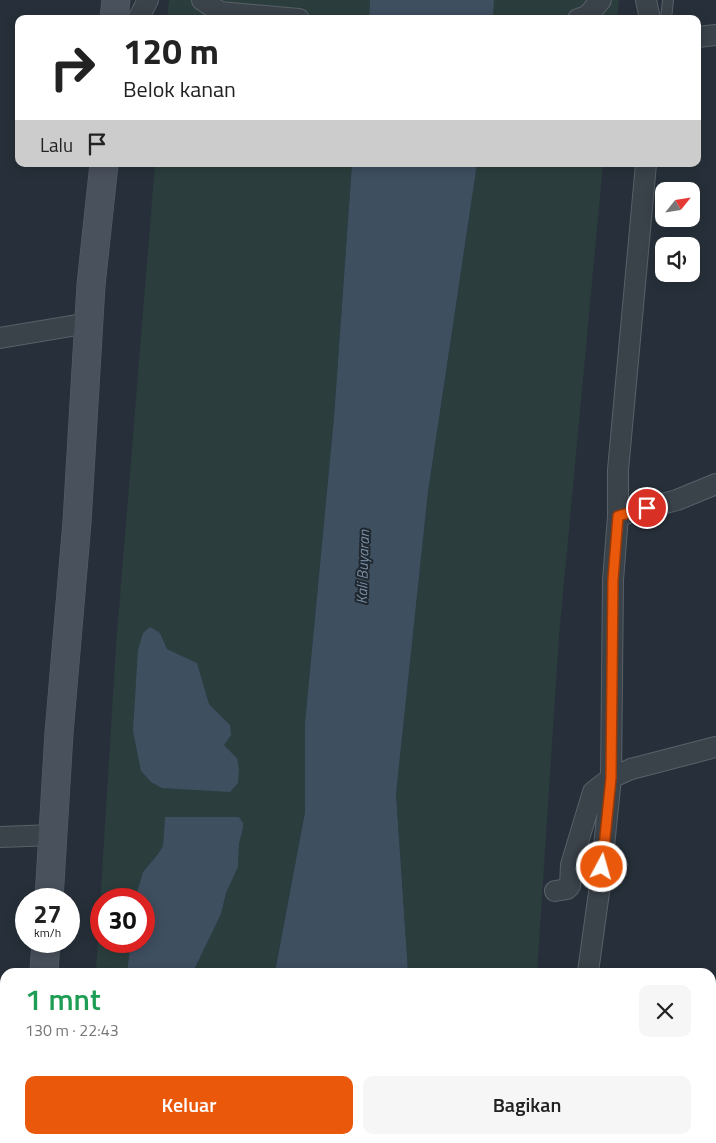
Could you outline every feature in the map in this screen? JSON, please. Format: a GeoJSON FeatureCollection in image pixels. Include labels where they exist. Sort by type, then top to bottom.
{"type":"FeatureCollection","features":[{"type":"Feature","properties":{"kind":"street"},"geometry":{"type":"LineString","coordinates":[[114,15],[116,0]]}},
{"type":"Feature","properties":{"kind":"street"},"geometry":{"type":"LineString","coordinates":[[140,15],[148,0]]}},
{"type":"Feature","properties":{"kind":"street"},"geometry":{"type":"LineString","coordinates":[[202,0],[220,12],[254,15]]}},
{"type":"Feature","properties":{"kind":"street"},"geometry":{"type":"LineString","coordinates":[[588,15],[601,0]]}},
{"type":"Feature","properties":{"kind":"street"},"geometry":{"type":"LineString","coordinates":[[646,0],[649,15]]}},
{"type":"Feature","properties":{"kind":"street"},"geometry":{"type":"LineString","coordinates":[[701,36],[716,34]]}},
{"type":"Feature","properties":{"kind":"street"},"geometry":{"type":"LineString","coordinates":[[50,888],[59,733],[77,522],[91,285],[104,167]]}},
{"type":"Feature","properties":{"kind":"street"},"geometry":{"type":"LineString","coordinates":[[589,968],[600,885],[611,778],[613,580],[618,516],[620,437],[646,167]]}},
{"type":"Feature","properties":{"kind":"street"},"geometry":{"type":"LineString","coordinates":[[0,338],[89,324]]}},
{"type":"Feature","properties":{"kind":"street"},"geometry":{"type":"LineString","coordinates":[[618,516],[677,500],[716,485]]}},
{"type":"Feature","properties":{"kind":"street"},"geometry":{"type":"LineString","coordinates":[[555,891],[568,889],[570,886],[571,865],[593,792],[611,778],[651,764],[716,747]]}},
{"type":"Feature","properties":{"kind":"street"},"geometry":{"type":"LineString","coordinates":[[0,837],[54,835]]}},
{"type":"Feature","properties":{"kind":"street"},"geometry":{"type":"LineString","coordinates":[[44,968],[45,953]]}},
{"type":"Feature","properties":{"kind":"lane"},"geometry":{"type":"LineString","coordinates":[[666,15],[668,0]]}},
{"type":"Feature","properties":{"kind":"green space"},"geometry":{"type":"Polygon","coordinates":[[[169,0],[370,0],[369,15],[167,15],[169,0]]]}},
{"type":"Feature","properties":{"kind":"green space"},"geometry":{"type":"Polygon","coordinates":[[[494,0],[619,0],[617,15],[493,15],[494,0]]]}},
{"type":"Feature","properties":{"kind":"green space"},"geometry":{"type":"Polygon","coordinates":[[[155,167],[352,167],[334,417],[305,723],[305,812],[276,968],[195,968],[221,914],[226,893],[238,867],[239,844],[243,828],[165,818],[163,846],[143,872],[139,888],[101,888],[116,647],[155,167]],[[160,633],[133,731],[237,758],[224,745],[230,725],[209,704],[197,663],[167,649],[160,633]]]}},
{"type":"Feature","properties":{"kind":"green space"},"geometry":{"type":"Polygon","coordinates":[[[477,167],[603,167],[559,636],[537,968],[408,968],[396,794],[428,492],[477,167]]]}},
{"type":"Feature","properties":{"kind":"green space"},"geometry":{"type":"Polygon","coordinates":[[[97,953],[129,953],[128,968],[96,968],[97,953]]]}},
{"type":"Feature","properties":{"kind":"water"},"geometry":{"type":"Polygon","coordinates":[[[370,0],[494,0],[493,15],[369,15],[370,0]]]}},
{"type":"Feature","properties":{"kind":"water","name":"Kali Buyaran"},"geometry":{"type":"Polygon","coordinates":[[[352,167],[477,167],[428,492],[396,794],[408,968],[276,968],[305,812],[305,723],[334,417],[352,167]]]}},
{"type":"Feature","properties":{"kind":"water"},"geometry":{"type":"Polygon","coordinates":[[[150,627],[160,633],[167,649],[197,663],[209,704],[230,725],[231,735],[224,745],[237,758],[239,769],[238,783],[230,792],[162,788],[151,782],[141,771],[133,731],[138,650],[143,633],[150,627]]]}},
{"type":"Feature","properties":{"kind":"water"},"geometry":{"type":"Polygon","coordinates":[[[165,817],[239,817],[243,823],[239,844],[238,867],[226,893],[221,914],[195,968],[128,968],[129,953],[155,953],[155,888],[138,888],[143,872],[163,846],[165,817]]]}},
{"type":"Feature","properties":{"kind":"route"},"geometry":{"type":"LineString","coordinates":[[602,867],[611,778],[613,580],[618,516],[647,508]]}}]}
